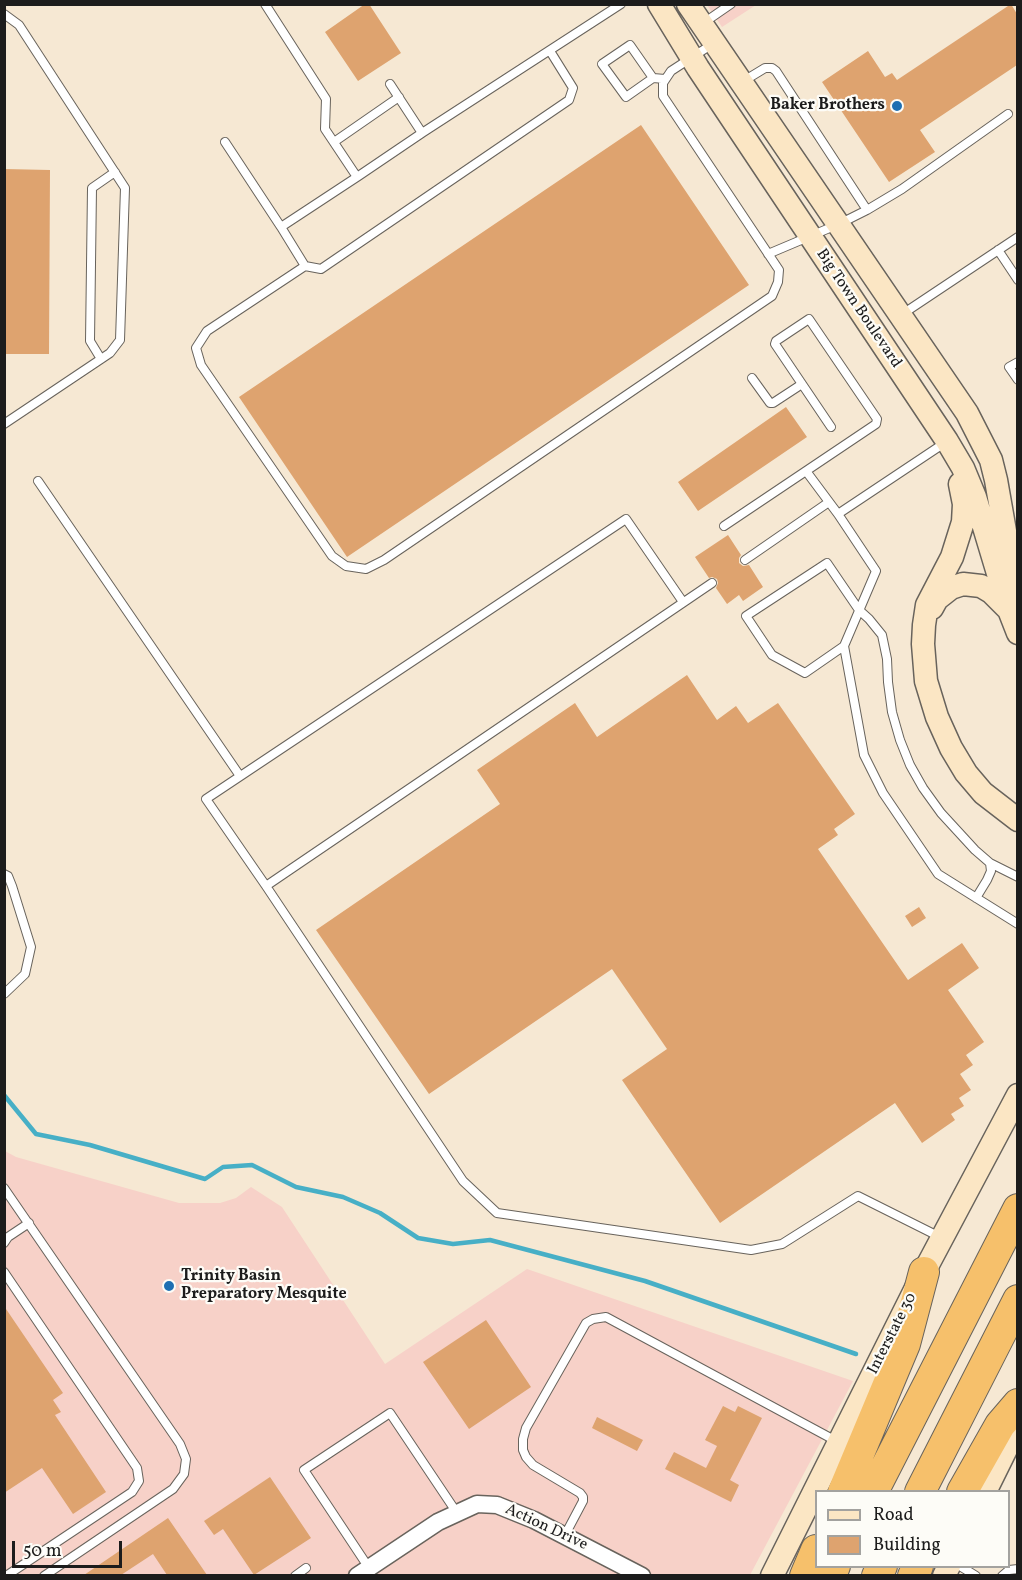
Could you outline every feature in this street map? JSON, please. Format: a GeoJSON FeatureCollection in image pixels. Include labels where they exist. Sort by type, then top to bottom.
{"type":"FeatureCollection","features":[{"type":"Feature","properties":{"kind":"highway"},"geometry":{"type":"LineString","coordinates":[[874,1490],[1017,1209]]}},
{"type":"Feature","properties":{"kind":"highway"},"geometry":{"type":"LineString","coordinates":[[843,1490],[905,1344],[924,1272]]}},
{"type":"Feature","properties":{"kind":"highway"},"geometry":{"type":"LineString","coordinates":[[921,1490],[1017,1300]]}},
{"type":"Feature","properties":{"kind":"highway"},"geometry":{"type":"LineString","coordinates":[[963,1490],[1000,1425],[1017,1404]]}},
{"type":"Feature","properties":{"kind":"highway"},"geometry":{"type":"LineString","coordinates":[[805,1575],[815,1552]]}},
{"type":"Feature","properties":{"kind":"main road","name":"Big Town Boulevard"},"geometry":{"type":"LineString","coordinates":[[659,4],[692,58],[963,468],[975,496],[1017,633]]}},
{"type":"Feature","properties":{"kind":"main road","name":"Big Town Boulevard"},"geometry":{"type":"LineString","coordinates":[[694,12],[958,397],[974,425],[990,460],[996,480],[1017,585]]}},
{"type":"Feature","properties":{"kind":"main road"},"geometry":{"type":"LineString","coordinates":[[974,425],[947,441],[962,489],[963,522],[952,557],[927,605],[923,644],[926,681],[937,717],[951,748],[966,773],[983,793],[1017,820]]}},
{"type":"Feature","properties":{"kind":"main road"},"geometry":{"type":"LineString","coordinates":[[996,480],[1017,510]]}},
{"type":"Feature","properties":{"kind":"main road"},"geometry":{"type":"LineString","coordinates":[[925,619],[937,599],[951,588],[963,584],[981,586],[991,592],[1009,610]]}},
{"type":"Feature","properties":{"kind":"main road","name":"Interstate 30"},"geometry":{"type":"LineString","coordinates":[[772,1575],[924,1272],[1017,1095]]}},
{"type":"Feature","properties":{"kind":"main road"},"geometry":{"type":"LineString","coordinates":[[985,1490],[1017,1425]]}},
{"type":"Feature","properties":{"kind":"street","name":"Action Drive"},"geometry":{"type":"LineString","coordinates":[[363,1571],[438,1522],[477,1504],[497,1505],[534,1520],[642,1575]]}},
{"type":"Feature","properties":{"kind":"lane"},"geometry":{"type":"LineString","coordinates":[[265,4],[326,99],[325,129],[357,177]]}},
{"type":"Feature","properties":{"kind":"lane"},"geometry":{"type":"LineString","coordinates":[[281,227],[621,4]]}},
{"type":"Feature","properties":{"kind":"lane"},"geometry":{"type":"LineString","coordinates":[[694,12],[731,4]]}},
{"type":"Feature","properties":{"kind":"lane"},"geometry":{"type":"LineString","coordinates":[[4,14],[19,25],[125,188],[120,340],[110,353],[4,424]]}},
{"type":"Feature","properties":{"kind":"lane"},"geometry":{"type":"LineString","coordinates":[[550,51],[573,88],[569,100],[321,269],[305,267],[207,331],[196,348],[201,365],[332,556],[346,566],[366,569],[384,560],[772,296],[778,282],[779,270],[663,96],[663,82],[671,71],[715,43]]}},
{"type":"Feature","properties":{"kind":"lane"},"geometry":{"type":"LineString","coordinates":[[653,78],[630,45],[602,64],[626,97],[653,78],[665,79]]}},
{"type":"Feature","properties":{"kind":"lane"},"geometry":{"type":"LineString","coordinates":[[742,82],[765,68],[772,68],[776,71],[867,210]]}},
{"type":"Feature","properties":{"kind":"lane"},"geometry":{"type":"LineString","coordinates":[[390,84],[422,133]]}},
{"type":"Feature","properties":{"kind":"lane"},"geometry":{"type":"LineString","coordinates":[[334,142],[399,97]]}},
{"type":"Feature","properties":{"kind":"lane"},"geometry":{"type":"LineString","coordinates":[[768,254],[867,210],[902,189],[1008,114]]}},
{"type":"Feature","properties":{"kind":"lane"},"geometry":{"type":"LineString","coordinates":[[225,142],[305,267]]}},
{"type":"Feature","properties":{"kind":"lane"},"geometry":{"type":"LineString","coordinates":[[101,359],[90,341],[92,188],[115,172]]}},
{"type":"Feature","properties":{"kind":"lane"},"geometry":{"type":"LineString","coordinates":[[901,315],[1017,237]]}},
{"type":"Feature","properties":{"kind":"lane"},"geometry":{"type":"LineString","coordinates":[[998,250],[1017,280]]}},
{"type":"Feature","properties":{"kind":"lane"},"geometry":{"type":"LineString","coordinates":[[724,526],[876,424],[877,419],[809,319],[776,341],[775,344],[831,427]]}},
{"type":"Feature","properties":{"kind":"lane"},"geometry":{"type":"LineString","coordinates":[[1017,362],[1009,367],[1017,380]]}},
{"type":"Feature","properties":{"kind":"lane"},"geometry":{"type":"LineString","coordinates":[[752,378],[770,403],[802,384]]}},
{"type":"Feature","properties":{"kind":"lane"},"geometry":{"type":"LineString","coordinates":[[838,514],[947,441]]}},
{"type":"Feature","properties":{"kind":"lane"},"geometry":{"type":"LineString","coordinates":[[806,471],[876,571],[844,646],[864,755],[878,783],[938,874],[1017,924]]}},
{"type":"Feature","properties":{"kind":"lane"},"geometry":{"type":"LineString","coordinates":[[38,481],[240,776]]}},
{"type":"Feature","properties":{"kind":"lane"},"geometry":{"type":"LineString","coordinates":[[745,560],[829,502]]}},
{"type":"Feature","properties":{"kind":"lane"},"geometry":{"type":"LineString","coordinates":[[683,602],[626,519],[206,799],[464,1180],[497,1213],[751,1250],[782,1244],[858,1196],[943,1238]]}},
{"type":"Feature","properties":{"kind":"lane"},"geometry":{"type":"LineString","coordinates":[[844,646],[804,673],[772,655],[746,616],[827,563],[859,610],[882,635],[887,659],[892,712],[900,740],[910,765],[931,801],[990,863],[1017,877]]}},
{"type":"Feature","properties":{"kind":"lane"},"geometry":{"type":"LineString","coordinates":[[266,886],[712,583]]}},
{"type":"Feature","properties":{"kind":"lane"},"geometry":{"type":"LineString","coordinates":[[976,898],[991,871],[990,863]]}},
{"type":"Feature","properties":{"kind":"lane"},"geometry":{"type":"LineString","coordinates":[[4,874],[8,876],[12,886],[31,947],[25,974],[4,994]]}},
{"type":"Feature","properties":{"kind":"lane"},"geometry":{"type":"LineString","coordinates":[[4,1188],[180,1444],[186,1459],[184,1474],[173,1489],[44,1575]]}},
{"type":"Feature","properties":{"kind":"lane"},"geometry":{"type":"LineString","coordinates":[[4,1243],[8,1237],[29,1223]]}},
{"type":"Feature","properties":{"kind":"lane"},"geometry":{"type":"LineString","coordinates":[[4,1272],[137,1468],[139,1481],[132,1492],[6,1575]]}},
{"type":"Feature","properties":{"kind":"lane"},"geometry":{"type":"LineString","coordinates":[[564,1536],[583,1497],[533,1465],[523,1450],[523,1439],[526,1428],[586,1323],[593,1319],[606,1317],[839,1442]]}},
{"type":"Feature","properties":{"kind":"lane"},"geometry":{"type":"LineString","coordinates":[[363,1571],[304,1470],[390,1413],[457,1513]]}},
{"type":"Feature","properties":{"kind":"lane"},"geometry":{"type":"LineString","coordinates":[[295,1575],[306,1568]]}},
{"type":"Feature","properties":{"kind":"lane"},"geometry":{"type":"LineString","coordinates":[[1002,1575],[1009,1570],[1017,1569]]}},
{"type":"Feature","properties":{"kind":"shaded area"},"geometry":{"type":"Polygon","coordinates":[[[707,5],[756,5],[722,27],[707,5]]]}},
{"type":"Feature","properties":{"kind":"shaded area"},"geometry":{"type":"Polygon","coordinates":[[[5,1151],[16,1157],[179,1203],[220,1203],[236,1198],[251,1187],[282,1207],[385,1364],[527,1269],[853,1381],[750,1575],[5,1576],[5,1151]]]}},
{"type":"Feature","properties":{"kind":"building"},"geometry":{"type":"Polygon","coordinates":[[[365,4],[369,4],[401,53],[358,81],[325,32],[365,4]]]}},
{"type":"Feature","properties":{"kind":"building","name":"Baker Brothers"},"geometry":{"type":"Polygon","coordinates":[[[1011,4],[1017,14],[1017,65],[920,130],[935,152],[889,182],[822,82],[868,51],[885,77],[892,73],[897,80],[1011,4]]]}},
{"type":"Feature","properties":{"kind":"building"},"geometry":{"type":"Polygon","coordinates":[[[641,125],[749,285],[347,557],[239,397],[641,125]]]}},
{"type":"Feature","properties":{"kind":"building"},"geometry":{"type":"Polygon","coordinates":[[[4,169],[50,170],[49,354],[4,354],[4,169]]]}},
{"type":"Feature","properties":{"kind":"building"},"geometry":{"type":"Polygon","coordinates":[[[786,407],[807,437],[698,511],[678,482],[786,407]]]}},
{"type":"Feature","properties":{"kind":"building"},"geometry":{"type":"Polygon","coordinates":[[[728,535],[741,555],[739,563],[743,566],[749,565],[763,587],[743,601],[739,595],[727,604],[716,588],[717,579],[709,578],[695,557],[728,535]]]}},
{"type":"Feature","properties":{"kind":"building"},"geometry":{"type":"Polygon","coordinates":[[[687,675],[717,720],[736,706],[748,723],[778,703],[855,814],[834,829],[838,835],[818,849],[908,980],[962,943],[979,968],[948,990],[984,1042],[966,1055],[973,1065],[960,1074],[971,1090],[959,1098],[964,1106],[951,1114],[955,1120],[922,1143],[895,1103],[720,1223],[622,1080],[667,1049],[612,969],[429,1094],[316,930],[500,804],[477,770],[575,703],[597,737],[687,675]]]}},
{"type":"Feature","properties":{"kind":"building"},"geometry":{"type":"Polygon","coordinates":[[[919,907],[926,918],[912,927],[905,916],[919,907]]]}},
{"type":"Feature","properties":{"kind":"building"},"geometry":{"type":"Polygon","coordinates":[[[4,1306],[63,1393],[53,1400],[61,1412],[55,1415],[106,1492],[73,1514],[42,1468],[4,1493],[4,1306]]]}},
{"type":"Feature","properties":{"kind":"building"},"geometry":{"type":"Polygon","coordinates":[[[486,1320],[531,1387],[469,1429],[423,1362],[486,1320]]]}},
{"type":"Feature","properties":{"kind":"building"},"geometry":{"type":"Polygon","coordinates":[[[723,1406],[735,1412],[738,1406],[762,1418],[730,1480],[739,1485],[731,1502],[665,1469],[674,1452],[706,1468],[717,1446],[705,1440],[723,1406]]]}},
{"type":"Feature","properties":{"kind":"building"},"geometry":{"type":"Polygon","coordinates":[[[597,1417],[643,1440],[637,1451],[592,1428],[597,1417]]]}},
{"type":"Feature","properties":{"kind":"building"},"geometry":{"type":"Polygon","coordinates":[[[270,1477],[311,1538],[254,1575],[223,1529],[214,1535],[204,1521],[270,1477]]]}},
{"type":"Feature","properties":{"kind":"building"},"geometry":{"type":"Polygon","coordinates":[[[168,1518],[207,1575],[167,1575],[153,1554],[121,1575],[84,1575],[168,1518]]]}},
{"type":"Feature","properties":{"kind":"waterway"},"geometry":{"type":"LineString","coordinates":[[4,1095],[36,1134],[90,1145],[205,1179],[223,1167],[252,1165],[296,1187],[343,1197],[380,1213],[418,1238],[453,1244],[490,1240],[645,1281],[856,1354]]}},
{"type":"Feature","properties":{"kind":"place","name":"Baker Brothers"},"geometry":{"type":"Point","coordinates":[897,106]}},
{"type":"Feature","properties":{"kind":"place","name":"Trinity Basin Preparatory Mesquite"},"geometry":{"type":"Point","coordinates":[169,1286]}}]}
